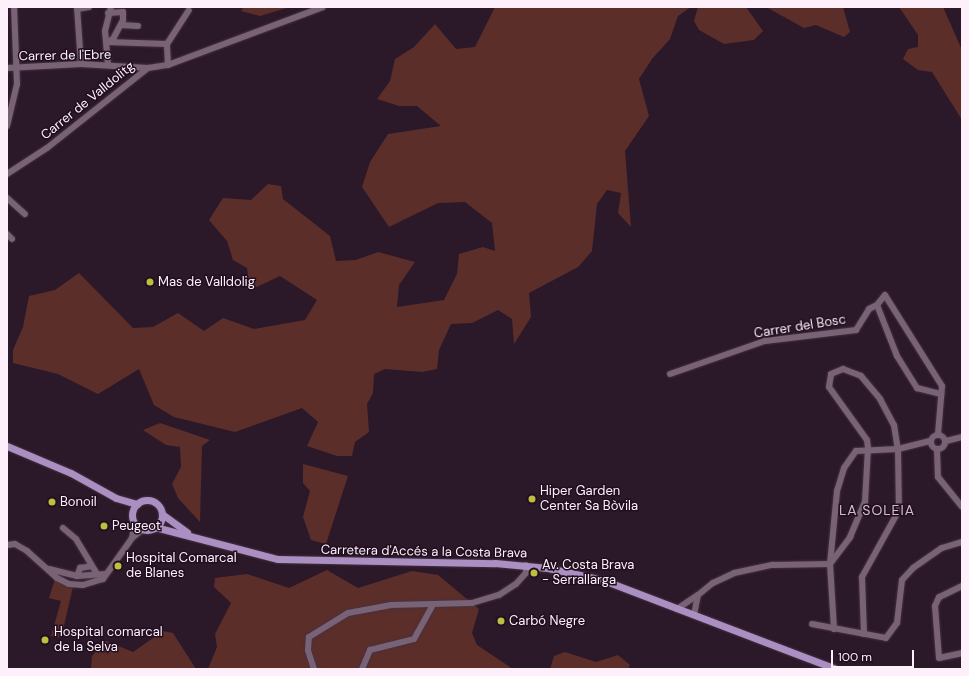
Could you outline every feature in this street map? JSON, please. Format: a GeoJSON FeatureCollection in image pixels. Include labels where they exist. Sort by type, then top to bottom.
{"type":"FeatureCollection","features":[{"type":"Feature","properties":{"kind":"main road"},"geometry":{"type":"LineString","coordinates":[[7,446],[71,473],[116,498],[137,504],[153,502],[162,514],[155,527],[143,529],[135,523],[133,514],[116,498]]}},
{"type":"Feature","properties":{"kind":"main road"},"geometry":{"type":"LineString","coordinates":[[133,514],[137,504]]}},
{"type":"Feature","properties":{"kind":"main road","name":"Carretera d'Accés a la Costa Brava"},"geometry":{"type":"LineString","coordinates":[[162,514],[191,534]]}},
{"type":"Feature","properties":{"kind":"main road","name":"Carretera d'Accés a la Costa Brava"},"geometry":{"type":"LineString","coordinates":[[155,527],[191,534],[228,549],[278,559],[526,565],[602,580],[836,669]]}},
{"type":"Feature","properties":{"kind":"street"},"geometry":{"type":"LineString","coordinates":[[7,126],[18,67],[14,7]]}},
{"type":"Feature","properties":{"kind":"street"},"geometry":{"type":"LineString","coordinates":[[81,64],[77,8],[89,7]]}},
{"type":"Feature","properties":{"kind":"street","name":"Carrer de Valldolitg"},"geometry":{"type":"LineString","coordinates":[[7,174],[47,148],[148,68],[168,65],[323,7]]}},
{"type":"Feature","properties":{"kind":"street"},"geometry":{"type":"LineString","coordinates":[[107,42],[121,25],[123,12],[110,10],[105,31],[108,65]]}},
{"type":"Feature","properties":{"kind":"street"},"geometry":{"type":"LineString","coordinates":[[168,65],[167,44],[189,10]]}},
{"type":"Feature","properties":{"kind":"street"},"geometry":{"type":"LineString","coordinates":[[121,25],[138,26]]}},
{"type":"Feature","properties":{"kind":"street"},"geometry":{"type":"LineString","coordinates":[[107,42],[167,44]]}},
{"type":"Feature","properties":{"kind":"street","name":"Carrer de l'Ebre"},"geometry":{"type":"LineString","coordinates":[[7,68],[81,64],[148,68]]}},
{"type":"Feature","properties":{"kind":"street"},"geometry":{"type":"LineString","coordinates":[[7,198],[25,214]]}},
{"type":"Feature","properties":{"kind":"street"},"geometry":{"type":"LineString","coordinates":[[7,234],[12,239]]}},
{"type":"Feature","properties":{"kind":"street"},"geometry":{"type":"LineString","coordinates":[[834,629],[830,564],[837,491],[844,468],[851,454],[868,448],[898,449],[931,441],[938,434],[942,386],[885,294],[877,305],[897,356],[917,388],[941,394]]}},
{"type":"Feature","properties":{"kind":"street","name":"Carrer del Bosc"},"geometry":{"type":"LineString","coordinates":[[670,374],[765,341],[856,330],[869,309],[877,305]]}},
{"type":"Feature","properties":{"kind":"street"},"geometry":{"type":"LineString","coordinates":[[830,564],[864,510],[868,448],[867,440],[829,387],[831,374],[843,369],[861,376],[880,399],[894,425],[898,449],[899,510],[862,577],[864,634]]}},
{"type":"Feature","properties":{"kind":"street"},"geometry":{"type":"LineString","coordinates":[[938,434],[946,441]]}},
{"type":"Feature","properties":{"kind":"street"},"geometry":{"type":"LineString","coordinates":[[946,441],[962,437]]}},
{"type":"Feature","properties":{"kind":"street"},"geometry":{"type":"LineString","coordinates":[[931,441],[937,450],[938,477],[962,507]]}},
{"type":"Feature","properties":{"kind":"street"},"geometry":{"type":"LineString","coordinates":[[937,450],[944,448],[946,441]]}},
{"type":"Feature","properties":{"kind":"street"},"geometry":{"type":"LineString","coordinates":[[132,538],[135,523]]}},
{"type":"Feature","properties":{"kind":"street"},"geometry":{"type":"LineString","coordinates":[[63,528],[76,539],[97,574]]}},
{"type":"Feature","properties":{"kind":"street"},"geometry":{"type":"LineString","coordinates":[[7,545],[15,544],[69,584],[94,583],[106,574],[132,538],[143,529]]}},
{"type":"Feature","properties":{"kind":"street"},"geometry":{"type":"LineString","coordinates":[[812,624],[886,638],[893,633],[902,580],[913,568],[942,548],[962,542]]}},
{"type":"Feature","properties":{"kind":"street"},"geometry":{"type":"LineString","coordinates":[[677,609],[713,583],[734,573],[773,565],[830,564]]}},
{"type":"Feature","properties":{"kind":"street"},"geometry":{"type":"LineString","coordinates":[[314,669],[308,650],[309,637],[348,613],[391,605],[432,606],[472,603],[499,595],[516,584],[526,573],[526,565]]}},
{"type":"Feature","properties":{"kind":"street"},"geometry":{"type":"LineString","coordinates":[[78,576],[80,568],[92,566]]}},
{"type":"Feature","properties":{"kind":"street"},"geometry":{"type":"LineString","coordinates":[[46,567],[78,576],[106,574]]}},
{"type":"Feature","properties":{"kind":"street"},"geometry":{"type":"LineString","coordinates":[[94,583],[97,574]]}},
{"type":"Feature","properties":{"kind":"street"},"geometry":{"type":"LineString","coordinates":[[962,586],[939,597],[935,606],[939,658],[962,653]]}},
{"type":"Feature","properties":{"kind":"street"},"geometry":{"type":"LineString","coordinates":[[694,615],[698,595]]}},
{"type":"Feature","properties":{"kind":"street"},"geometry":{"type":"LineString","coordinates":[[362,669],[370,650],[414,639],[432,606]]}},
{"type":"Feature","properties":{"kind":"shaded area"},"geometry":{"type":"Polygon","coordinates":[[[244,7],[290,7],[260,16],[241,11],[244,7]]]}},
{"type":"Feature","properties":{"kind":"shaded area"},"geometry":{"type":"Polygon","coordinates":[[[495,7],[691,7],[678,16],[670,39],[652,59],[639,79],[649,116],[625,151],[631,227],[618,213],[621,193],[607,190],[597,204],[592,251],[578,267],[529,293],[531,317],[514,344],[512,319],[498,310],[472,323],[451,324],[439,350],[437,369],[422,372],[385,369],[374,374],[373,393],[367,404],[369,432],[355,442],[352,456],[337,456],[307,446],[318,422],[302,408],[235,432],[174,417],[154,405],[139,369],[98,394],[58,374],[13,363],[13,350],[23,327],[29,296],[55,290],[79,273],[133,328],[153,327],[178,313],[204,331],[223,318],[254,329],[305,320],[317,300],[280,276],[250,290],[247,268],[233,260],[227,241],[209,220],[223,198],[251,200],[268,184],[281,186],[283,199],[330,236],[336,261],[356,260],[378,252],[415,262],[399,285],[397,307],[444,300],[457,274],[459,254],[483,247],[495,251],[492,223],[465,202],[438,203],[389,227],[362,187],[370,162],[388,134],[441,126],[417,106],[399,106],[377,99],[390,81],[395,59],[414,47],[435,24],[456,49],[475,47],[495,7]]]}},
{"type":"Feature","properties":{"kind":"shaded area"},"geometry":{"type":"Polygon","coordinates":[[[698,7],[746,7],[763,31],[754,40],[724,44],[699,30],[694,21],[698,7]]]}},
{"type":"Feature","properties":{"kind":"shaded area"},"geometry":{"type":"Polygon","coordinates":[[[766,7],[843,7],[850,32],[844,37],[816,25],[804,28],[766,7]]]}},
{"type":"Feature","properties":{"kind":"shaded area"},"geometry":{"type":"Polygon","coordinates":[[[899,7],[943,7],[962,50],[962,120],[932,72],[918,70],[903,59],[908,49],[918,47],[918,35],[899,7]]]}},
{"type":"Feature","properties":{"kind":"shaded area"},"geometry":{"type":"Polygon","coordinates":[[[160,423],[210,440],[202,446],[200,522],[178,498],[172,484],[181,467],[180,447],[166,445],[143,430],[160,423]]]}},
{"type":"Feature","properties":{"kind":"shaded area"},"geometry":{"type":"Polygon","coordinates":[[[303,464],[348,476],[326,544],[311,540],[303,517],[310,491],[303,483],[303,464]]]}},
{"type":"Feature","properties":{"kind":"shaded area"},"geometry":{"type":"Polygon","coordinates":[[[327,570],[358,588],[412,571],[438,575],[479,609],[472,633],[477,645],[513,669],[208,669],[217,647],[215,634],[231,603],[214,587],[215,578],[247,574],[289,588],[327,570]]]}},
{"type":"Feature","properties":{"kind":"shaded area"},"geometry":{"type":"Polygon","coordinates":[[[55,579],[73,587],[61,638],[51,636],[61,601],[49,598],[55,579]]]}},
{"type":"Feature","properties":{"kind":"shaded area"},"geometry":{"type":"Polygon","coordinates":[[[163,631],[173,633],[196,669],[91,669],[92,656],[106,641],[133,652],[163,631]]]}},
{"type":"Feature","properties":{"kind":"shaded area"},"geometry":{"type":"Polygon","coordinates":[[[565,652],[596,662],[618,655],[630,665],[628,669],[550,669],[554,656],[565,652]]]}},
{"type":"Feature","properties":{"kind":"place","name":"Mas de Valldolig"},"geometry":{"type":"Point","coordinates":[150,282]}},
{"type":"Feature","properties":{"kind":"place","name":"Hiper Garden Center Sa Bòvila"},"geometry":{"type":"Point","coordinates":[532,499]}},
{"type":"Feature","properties":{"kind":"place","name":"Bonoil"},"geometry":{"type":"Point","coordinates":[52,502]}},
{"type":"Feature","properties":{"kind":"place","name":"Peugeot"},"geometry":{"type":"Point","coordinates":[104,526]}},
{"type":"Feature","properties":{"kind":"place","name":"Hospital Comarcal de Blanes"},"geometry":{"type":"Point","coordinates":[118,566]}},
{"type":"Feature","properties":{"kind":"place","name":"Av. Costa Brava - Serrallarga"},"geometry":{"type":"Point","coordinates":[534,573]}},
{"type":"Feature","properties":{"kind":"place","name":"Carbó Negre"},"geometry":{"type":"Point","coordinates":[501,621]}},
{"type":"Feature","properties":{"kind":"place","name":"Hospital comarcal de la Selva"},"geometry":{"type":"Point","coordinates":[45,640]}},
{"type":"Feature","properties":{"kind":"district","name":"LA SOLEIA"},"geometry":{"type":"Point","coordinates":[877,510]}}]}
